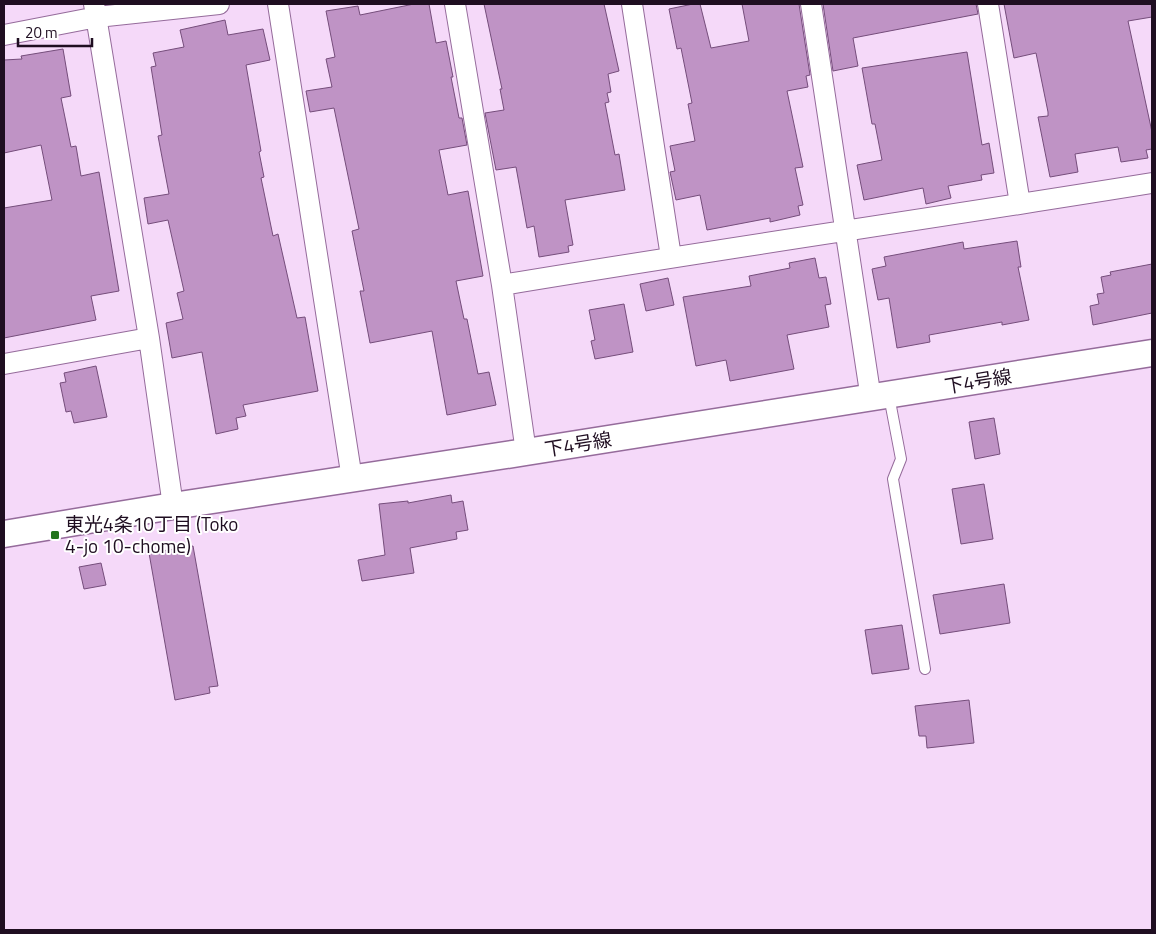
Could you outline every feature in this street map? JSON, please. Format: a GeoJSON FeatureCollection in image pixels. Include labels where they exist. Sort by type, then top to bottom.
{"type":"FeatureCollection","features":[{"type":"Feature","properties":{"kind":"street"},"geometry":{"type":"LineString","coordinates":[[4,36],[96,10],[219,4]]}},
{"type":"Feature","properties":{"kind":"street"},"geometry":{"type":"LineString","coordinates":[[278,4],[352,478]]}},
{"type":"Feature","properties":{"kind":"street"},"geometry":{"type":"LineString","coordinates":[[455,4],[502,285],[526,452]]}},
{"type":"Feature","properties":{"kind":"street"},"geometry":{"type":"LineString","coordinates":[[632,4],[671,257]]}},
{"type":"Feature","properties":{"kind":"street"},"geometry":{"type":"LineString","coordinates":[[811,4],[845,231],[880,397]]}},
{"type":"Feature","properties":{"kind":"street"},"geometry":{"type":"LineString","coordinates":[[988,4],[1020,204]]}},
{"type":"Feature","properties":{"kind":"street"},"geometry":{"type":"LineString","coordinates":[[96,10],[149,338],[173,506]]}},
{"type":"Feature","properties":{"kind":"street"},"geometry":{"type":"LineString","coordinates":[[502,285],[1152,183]]}},
{"type":"Feature","properties":{"kind":"street"},"geometry":{"type":"LineString","coordinates":[[4,364],[149,338]]}},
{"type":"Feature","properties":{"kind":"street","name":"下4号線"},"geometry":{"type":"LineString","coordinates":[[4,534],[1152,354]]}},
{"type":"Feature","properties":{"kind":"lane"},"geometry":{"type":"LineString","coordinates":[[880,397],[901,459],[893,479],[925,669]]}},
{"type":"Feature","properties":{"kind":"building"},"geometry":{"type":"Polygon","coordinates":[[[414,4],[429,4],[436,43],[446,41],[459,118],[462,118],[467,145],[439,150],[448,195],[468,191],[483,276],[456,281],[464,319],[467,319],[478,374],[489,372],[496,405],[447,415],[432,331],[370,343],[360,291],[364,291],[352,231],[359,229],[334,108],[310,112],[306,91],[332,87],[326,59],[335,57],[326,11],[358,6],[360,15],[414,4]]]}},
{"type":"Feature","properties":{"kind":"building"},"geometry":{"type":"Polygon","coordinates":[[[484,4],[604,4],[619,71],[608,74],[611,92],[607,93],[609,102],[605,103],[615,155],[619,154],[625,190],[565,200],[573,245],[568,246],[569,252],[539,257],[534,226],[527,228],[516,167],[496,170],[485,113],[504,110],[500,89],[502,89],[484,4]]]}},
{"type":"Feature","properties":{"kind":"building"},"geometry":{"type":"Polygon","coordinates":[[[700,4],[711,48],[749,41],[742,4],[799,4],[810,75],[806,76],[808,87],[787,91],[803,167],[795,168],[803,205],[798,206],[800,215],[770,222],[770,218],[707,230],[700,195],[676,200],[670,172],[675,171],[670,146],[695,141],[688,104],[692,103],[681,48],[677,49],[669,9],[700,4]]]}},
{"type":"Feature","properties":{"kind":"building"},"geometry":{"type":"Polygon","coordinates":[[[823,4],[976,4],[978,14],[853,38],[858,66],[833,71],[823,4]]]}},
{"type":"Feature","properties":{"kind":"building"},"geometry":{"type":"Polygon","coordinates":[[[1004,4],[1152,4],[1152,17],[1128,21],[1152,132],[1152,149],[1146,150],[1148,158],[1121,162],[1118,147],[1075,154],[1078,172],[1050,177],[1038,117],[1048,116],[1048,112],[1036,53],[1014,58],[1004,4]]]}},
{"type":"Feature","properties":{"kind":"building"},"geometry":{"type":"Polygon","coordinates":[[[225,20],[228,35],[263,29],[270,60],[246,65],[261,151],[259,152],[264,177],[261,178],[273,236],[278,234],[297,318],[305,317],[318,391],[243,405],[246,416],[236,418],[238,429],[216,434],[202,352],[172,358],[166,323],[183,319],[177,293],[184,291],[168,220],[148,224],[144,198],[169,194],[158,136],[162,135],[151,67],[156,66],[153,53],[184,47],[180,30],[225,20]]]}},
{"type":"Feature","properties":{"kind":"building"},"geometry":{"type":"Polygon","coordinates":[[[63,49],[71,96],[61,98],[71,147],[76,146],[81,176],[99,172],[119,291],[91,296],[96,320],[4,338],[4,208],[52,200],[41,145],[4,153],[4,60],[22,59],[21,56],[63,49]]]}},
{"type":"Feature","properties":{"kind":"building"},"geometry":{"type":"Polygon","coordinates":[[[967,52],[982,145],[989,143],[994,173],[981,175],[982,180],[948,186],[951,198],[926,204],[923,188],[864,200],[857,165],[882,160],[875,124],[872,124],[862,68],[967,52]]]}},
{"type":"Feature","properties":{"kind":"building"},"geometry":{"type":"Polygon","coordinates":[[[1017,241],[1021,267],[1018,267],[1029,320],[1002,325],[1002,322],[929,335],[930,342],[897,348],[889,298],[878,300],[872,269],[886,266],[884,257],[963,242],[964,249],[1017,241]]]}},
{"type":"Feature","properties":{"kind":"building"},"geometry":{"type":"Polygon","coordinates":[[[815,258],[819,278],[826,277],[831,304],[825,305],[829,327],[787,335],[794,369],[730,381],[726,360],[696,366],[683,297],[751,286],[749,276],[790,268],[789,263],[815,258]]]}},
{"type":"Feature","properties":{"kind":"building"},"geometry":{"type":"Polygon","coordinates":[[[1152,264],[1152,313],[1093,325],[1090,306],[1099,304],[1097,294],[1104,293],[1101,277],[1111,275],[1110,272],[1152,264]]]}},
{"type":"Feature","properties":{"kind":"building"},"geometry":{"type":"Polygon","coordinates":[[[668,278],[674,305],[646,311],[640,284],[668,278]]]}},
{"type":"Feature","properties":{"kind":"building"},"geometry":{"type":"Polygon","coordinates":[[[624,304],[633,352],[595,359],[591,341],[595,340],[589,310],[624,304]]]}},
{"type":"Feature","properties":{"kind":"building"},"geometry":{"type":"Polygon","coordinates":[[[96,366],[107,417],[74,423],[71,411],[66,412],[60,383],[66,382],[64,373],[96,366]]]}},
{"type":"Feature","properties":{"kind":"building"},"geometry":{"type":"Polygon","coordinates":[[[994,418],[1000,454],[975,459],[969,422],[994,418]]]}},
{"type":"Feature","properties":{"kind":"building"},"geometry":{"type":"Polygon","coordinates":[[[984,484],[993,539],[961,544],[952,489],[984,484]]]}},
{"type":"Feature","properties":{"kind":"building"},"geometry":{"type":"Polygon","coordinates":[[[451,495],[452,503],[463,501],[468,530],[456,532],[457,539],[410,548],[414,573],[362,581],[358,560],[385,555],[379,504],[408,501],[408,503],[451,495]]]}},
{"type":"Feature","properties":{"kind":"building"},"geometry":{"type":"Polygon","coordinates":[[[193,546],[218,686],[209,687],[210,693],[175,700],[149,553],[193,546]]]}},
{"type":"Feature","properties":{"kind":"building"},"geometry":{"type":"Polygon","coordinates":[[[101,563],[106,585],[84,589],[79,567],[101,563]]]}},
{"type":"Feature","properties":{"kind":"building"},"geometry":{"type":"Polygon","coordinates":[[[1004,584],[1010,623],[940,634],[933,595],[1004,584]]]}},
{"type":"Feature","properties":{"kind":"building"},"geometry":{"type":"Polygon","coordinates":[[[902,625],[909,669],[872,674],[865,630],[902,625]]]}},
{"type":"Feature","properties":{"kind":"building"},"geometry":{"type":"Polygon","coordinates":[[[969,700],[974,743],[927,748],[926,736],[919,736],[915,706],[969,700]]]}},
{"type":"Feature","properties":{"kind":"place","name":"東光4条10丁目 (Toko 4-jo 10-chome)"},"geometry":{"type":"Point","coordinates":[55,535]}}]}
